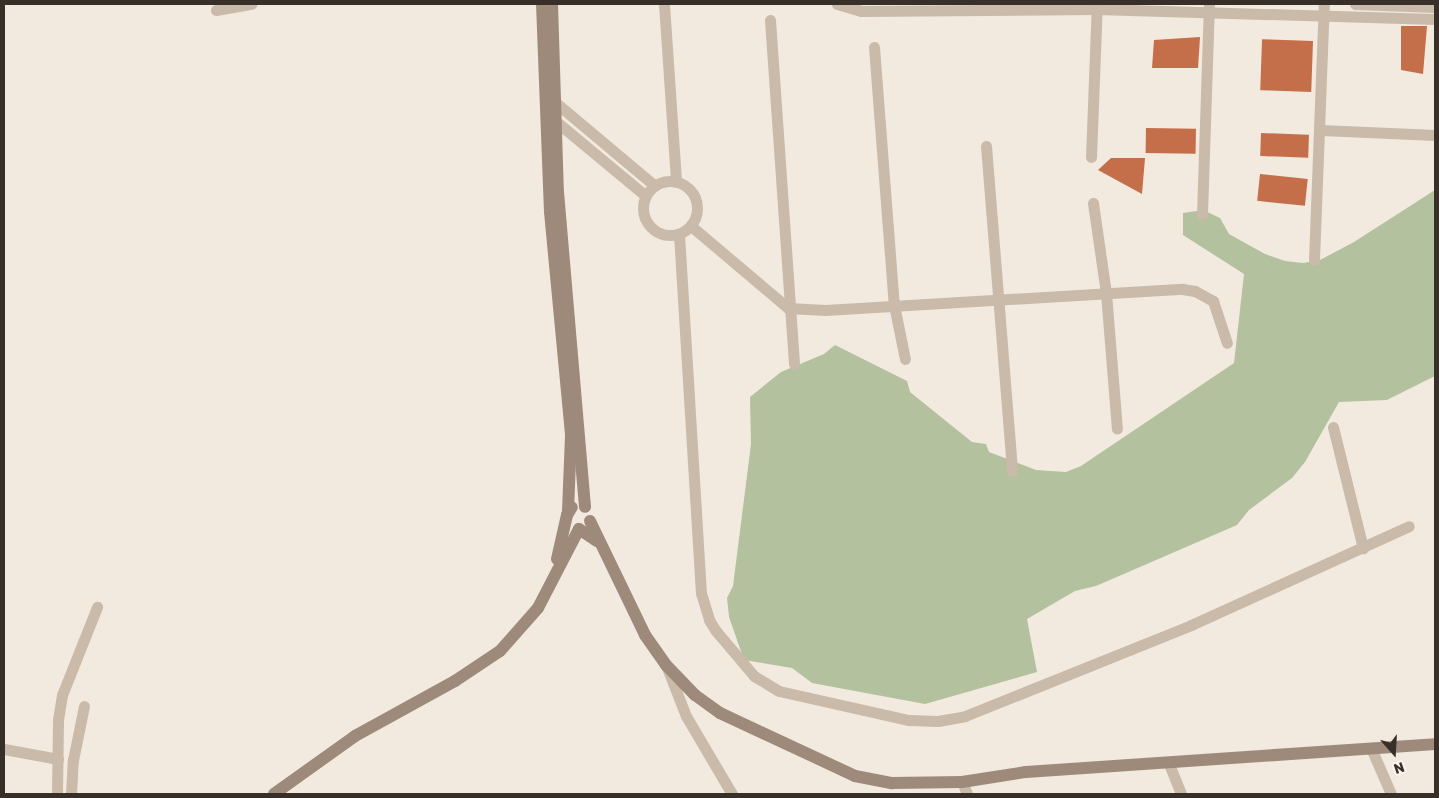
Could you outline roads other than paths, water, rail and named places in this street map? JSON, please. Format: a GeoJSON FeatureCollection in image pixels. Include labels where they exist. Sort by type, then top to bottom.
{"type":"FeatureCollection","features":[{"type":"Feature","properties":{"kind":"street"},"geometry":{"type":"LineString","coordinates":[[216,10],[251,4]]}},
{"type":"Feature","properties":{"kind":"street"},"geometry":{"type":"LineString","coordinates":[[274,794],[355,736],[493,656],[513,639],[538,608],[551,581],[590,513],[585,507],[558,192],[557,123],[552,99],[542,4]]}},
{"type":"Feature","properties":{"kind":"street"},"geometry":{"type":"LineString","coordinates":[[551,581],[567,516],[571,436],[550,212],[547,114],[552,99],[552,4]]}},
{"type":"Feature","properties":{"kind":"street"},"geometry":{"type":"LineString","coordinates":[[664,4],[676,182]]}},
{"type":"Feature","properties":{"kind":"street"},"geometry":{"type":"LineString","coordinates":[[837,4],[861,11],[1097,6],[1209,8],[1324,16],[1431,19],[1430,6],[1355,4]]}},
{"type":"Feature","properties":{"kind":"street"},"geometry":{"type":"LineString","coordinates":[[1314,260],[1321,130],[1324,4]]}},
{"type":"Feature","properties":{"kind":"street"},"geometry":{"type":"LineString","coordinates":[[1090,157],[1097,6]]}},
{"type":"Feature","properties":{"kind":"street"},"geometry":{"type":"LineString","coordinates":[[1202,214],[1209,8]]}},
{"type":"Feature","properties":{"kind":"street"},"geometry":{"type":"LineString","coordinates":[[770,20],[788,308],[794,364]]}},
{"type":"Feature","properties":{"kind":"street"},"geometry":{"type":"LineString","coordinates":[[874,47],[894,305],[905,359]]}},
{"type":"Feature","properties":{"kind":"street"},"geometry":{"type":"LineString","coordinates":[[552,99],[655,186]]}},
{"type":"Feature","properties":{"kind":"street"},"geometry":{"type":"LineString","coordinates":[[547,114],[646,196]]}},
{"type":"Feature","properties":{"kind":"street"},"geometry":{"type":"LineString","coordinates":[[1321,130],[1435,135]]}},
{"type":"Feature","properties":{"kind":"street"},"geometry":{"type":"LineString","coordinates":[[986,146],[1000,300],[1012,471]]}},
{"type":"Feature","properties":{"kind":"street"},"geometry":{"type":"LineString","coordinates":[[619,174],[628,165]]}},
{"type":"Feature","properties":{"kind":"street"},"geometry":{"type":"LineString","coordinates":[[676,182],[688,188],[696,200],[697,214],[691,226],[679,234],[658,233],[648,224],[643,210],[646,196],[655,186],[676,182]]}},
{"type":"Feature","properties":{"kind":"street"},"geometry":{"type":"LineString","coordinates":[[1093,203],[1106,293],[1118,429]]}},
{"type":"Feature","properties":{"kind":"street"},"geometry":{"type":"LineString","coordinates":[[691,226],[788,308],[825,310],[1182,289],[1204,294],[1213,301],[1220,314],[1228,343]]}},
{"type":"Feature","properties":{"kind":"street"},"geometry":{"type":"LineString","coordinates":[[679,234],[701,593],[716,631],[754,676],[778,691],[909,720],[938,721],[965,716],[1191,625],[1409,526]]}},
{"type":"Feature","properties":{"kind":"street"},"geometry":{"type":"LineString","coordinates":[[1333,427],[1363,548]]}},
{"type":"Feature","properties":{"kind":"street"},"geometry":{"type":"LineString","coordinates":[[567,516],[576,505],[585,507]]}},
{"type":"Feature","properties":{"kind":"street"},"geometry":{"type":"LineString","coordinates":[[567,516],[584,525],[597,541],[637,621],[666,665],[695,695],[720,713],[855,776],[892,783],[965,788],[1026,772],[1168,764],[1435,744]]}},
{"type":"Feature","properties":{"kind":"street"},"geometry":{"type":"LineString","coordinates":[[57,794],[58,720],[62,695],[97,607]]}},
{"type":"Feature","properties":{"kind":"street"},"geometry":{"type":"LineString","coordinates":[[666,665],[686,716],[732,794]]}},
{"type":"Feature","properties":{"kind":"street"},"geometry":{"type":"LineString","coordinates":[[71,794],[73,760],[84,706]]}},
{"type":"Feature","properties":{"kind":"street"},"geometry":{"type":"LineString","coordinates":[[1371,748],[1391,794]]}},
{"type":"Feature","properties":{"kind":"street"},"geometry":{"type":"LineString","coordinates":[[4,749],[58,759]]}},
{"type":"Feature","properties":{"kind":"street"},"geometry":{"type":"LineString","coordinates":[[1168,764],[1181,794]]}}]}
